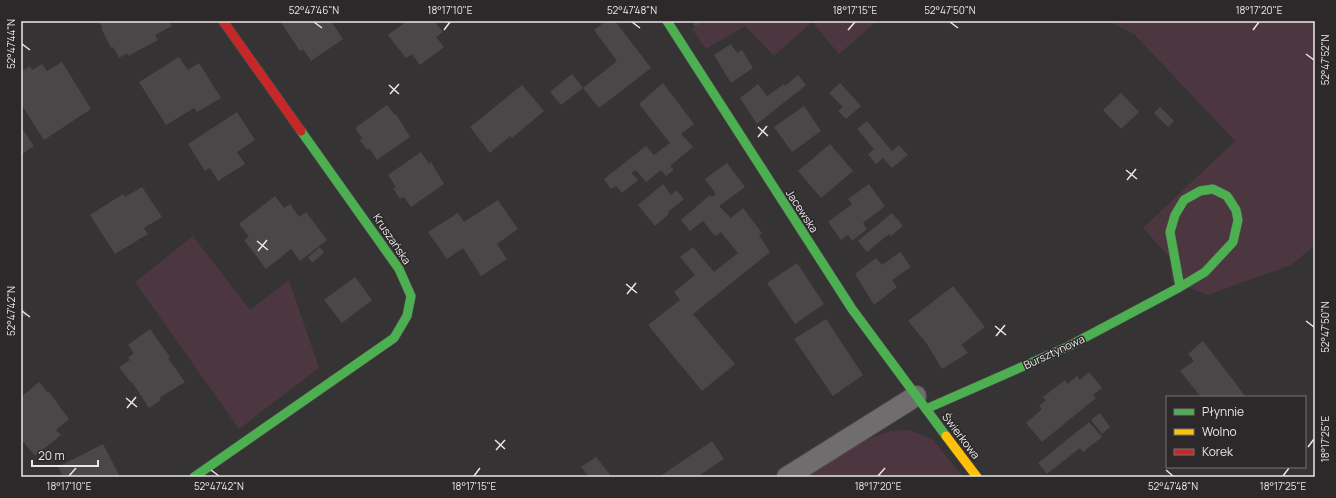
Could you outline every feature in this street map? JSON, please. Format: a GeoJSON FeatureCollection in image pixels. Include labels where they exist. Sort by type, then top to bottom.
{"type":"FeatureCollection","features":[{"type":"Feature","properties":{"kind":"street","name":"Kruszańska"},"geometry":{"type":"LineString","coordinates":[[194,477],[394,338],[407,316],[411,296],[399,270],[223,21]]}},
{"type":"Feature","properties":{"kind":"street","name":"Jacewska"},"geometry":{"type":"LineString","coordinates":[[666,21],[852,309],[921,403]]}},
{"type":"Feature","properties":{"kind":"street","name":"Bursztynowa"},"geometry":{"type":"LineString","coordinates":[[787,477],[921,403],[1067,347],[1180,287],[1205,272],[1233,242],[1238,220],[1236,210],[1226,196],[1213,189],[1200,191],[1184,200],[1175,216],[1170,232],[1180,287]]}},
{"type":"Feature","properties":{"kind":"street","name":"Świerkowa"},"geometry":{"type":"LineString","coordinates":[[921,403],[977,477]]}},
{"type":"Feature","properties":{"kind":"shaded area"},"geometry":{"type":"Polygon","coordinates":[[[706,21],[877,21],[839,54],[812,22],[774,56],[745,26],[706,49],[692,29],[706,21]]]}},
{"type":"Feature","properties":{"kind":"shaded area"},"geometry":{"type":"Polygon","coordinates":[[[1108,21],[1315,21],[1315,245],[1291,265],[1208,295],[1172,281],[1170,258],[1143,228],[1235,141],[1134,34],[1108,21]]]}},
{"type":"Feature","properties":{"kind":"shaded area"},"geometry":{"type":"Polygon","coordinates":[[[193,236],[250,310],[289,280],[319,368],[239,429],[135,282],[193,236]]]}},
{"type":"Feature","properties":{"kind":"shaded area"},"geometry":{"type":"Polygon","coordinates":[[[910,430],[933,440],[963,477],[807,477],[866,440],[890,431],[910,430]]]}},
{"type":"Feature","properties":{"kind":"building"},"geometry":{"type":"Polygon","coordinates":[[[99,21],[169,21],[172,26],[155,35],[158,40],[128,56],[127,53],[119,58],[113,47],[111,48],[99,21]]]}},
{"type":"Feature","properties":{"kind":"building"},"geometry":{"type":"Polygon","coordinates":[[[280,21],[331,21],[343,39],[311,61],[303,49],[300,51],[280,21]]]}},
{"type":"Feature","properties":{"kind":"building"},"geometry":{"type":"Polygon","coordinates":[[[407,21],[434,21],[443,32],[436,37],[444,47],[420,65],[412,54],[406,58],[388,35],[407,21]]]}},
{"type":"Feature","properties":{"kind":"building"},"geometry":{"type":"Polygon","coordinates":[[[606,21],[615,21],[651,68],[599,108],[583,88],[617,61],[594,30],[606,21]]]}},
{"type":"Feature","properties":{"kind":"building"},"geometry":{"type":"Polygon","coordinates":[[[692,21],[706,21],[695,27],[692,21]]]}},
{"type":"Feature","properties":{"kind":"building"},"geometry":{"type":"Polygon","coordinates":[[[731,44],[737,53],[742,50],[753,68],[731,83],[714,55],[731,44]]]}},
{"type":"Feature","properties":{"kind":"building"},"geometry":{"type":"Polygon","coordinates":[[[179,57],[188,70],[199,63],[221,98],[197,112],[194,108],[166,125],[139,82],[179,57]]]}},
{"type":"Feature","properties":{"kind":"building"},"geometry":{"type":"Polygon","coordinates":[[[62,62],[91,109],[44,140],[21,104],[21,72],[30,66],[32,70],[42,64],[47,71],[62,62]]]}},
{"type":"Feature","properties":{"kind":"building"},"geometry":{"type":"Polygon","coordinates":[[[572,74],[583,88],[561,105],[550,92],[572,74]]]}},
{"type":"Feature","properties":{"kind":"building"},"geometry":{"type":"Polygon","coordinates":[[[798,75],[806,85],[757,124],[740,98],[758,84],[767,96],[784,84],[785,86],[798,75]]]}},
{"type":"Feature","properties":{"kind":"building"},"geometry":{"type":"Polygon","coordinates":[[[663,83],[694,124],[681,134],[693,147],[670,166],[674,170],[666,176],[661,170],[646,182],[636,170],[631,173],[638,180],[622,193],[616,186],[611,189],[604,179],[646,146],[654,155],[670,143],[639,104],[663,83]]]}},
{"type":"Feature","properties":{"kind":"building"},"geometry":{"type":"Polygon","coordinates":[[[840,83],[861,106],[846,119],[838,111],[843,107],[829,93],[840,83]]]}},
{"type":"Feature","properties":{"kind":"building"},"geometry":{"type":"Polygon","coordinates":[[[522,85],[544,111],[512,138],[510,136],[490,153],[470,127],[522,85]]]}},
{"type":"Feature","properties":{"kind":"building"},"geometry":{"type":"Polygon","coordinates":[[[1121,93],[1139,112],[1121,129],[1103,110],[1121,93]]]}},
{"type":"Feature","properties":{"kind":"building"},"geometry":{"type":"Polygon","coordinates":[[[387,105],[395,115],[396,114],[410,137],[377,160],[370,149],[367,150],[360,140],[362,138],[355,128],[387,105]]]}},
{"type":"Feature","properties":{"kind":"building"},"geometry":{"type":"Polygon","coordinates":[[[804,106],[821,131],[792,152],[774,127],[804,106]]]}},
{"type":"Feature","properties":{"kind":"building"},"geometry":{"type":"Polygon","coordinates":[[[1160,107],[1174,121],[1168,127],[1154,113],[1160,107]]]}},
{"type":"Feature","properties":{"kind":"building"},"geometry":{"type":"Polygon","coordinates":[[[237,112],[255,140],[237,152],[245,164],[218,181],[210,168],[205,171],[188,144],[237,112]]]}},
{"type":"Feature","properties":{"kind":"building"},"geometry":{"type":"Polygon","coordinates":[[[867,121],[892,151],[899,145],[908,155],[892,168],[883,158],[876,164],[868,154],[874,149],[857,129],[867,121]]]}},
{"type":"Feature","properties":{"kind":"building"},"geometry":{"type":"Polygon","coordinates":[[[21,127],[34,146],[22,154],[21,153],[21,127]]]}},
{"type":"Feature","properties":{"kind":"building"},"geometry":{"type":"Polygon","coordinates":[[[830,144],[853,171],[821,198],[798,171],[830,144]]]}},
{"type":"Feature","properties":{"kind":"building"},"geometry":{"type":"Polygon","coordinates":[[[421,152],[429,164],[431,162],[444,184],[411,207],[404,197],[400,199],[393,188],[396,187],[388,175],[421,152]]]}},
{"type":"Feature","properties":{"kind":"building"},"geometry":{"type":"Polygon","coordinates":[[[727,163],[745,187],[719,206],[731,218],[743,208],[762,233],[759,235],[770,252],[693,314],[735,364],[702,391],[648,325],[680,300],[674,292],[695,275],[680,257],[693,247],[714,272],[738,253],[721,232],[715,236],[703,221],[690,231],[681,220],[710,195],[712,197],[716,194],[705,179],[727,163]]]}},
{"type":"Feature","properties":{"kind":"building"},"geometry":{"type":"Polygon","coordinates":[[[663,184],[671,195],[676,190],[684,199],[668,212],[669,214],[655,226],[638,205],[663,184]]]}},
{"type":"Feature","properties":{"kind":"building"},"geometry":{"type":"Polygon","coordinates":[[[869,184],[885,206],[863,223],[867,229],[852,241],[848,235],[841,240],[828,222],[852,204],[848,199],[869,184]]]}},
{"type":"Feature","properties":{"kind":"building"},"geometry":{"type":"Polygon","coordinates":[[[142,187],[162,217],[144,228],[148,234],[115,254],[90,215],[123,194],[125,197],[142,187]]]}},
{"type":"Feature","properties":{"kind":"building"},"geometry":{"type":"Polygon","coordinates":[[[275,196],[284,208],[290,204],[299,217],[306,212],[327,240],[300,261],[291,249],[266,269],[244,240],[249,237],[239,224],[275,196]]]}},
{"type":"Feature","properties":{"kind":"building"},"geometry":{"type":"Polygon","coordinates":[[[498,200],[518,229],[497,244],[507,259],[481,276],[463,248],[447,259],[428,232],[458,213],[464,222],[498,200]]]}},
{"type":"Feature","properties":{"kind":"building"},"geometry":{"type":"Polygon","coordinates":[[[892,213],[903,226],[891,236],[889,234],[867,252],[858,241],[892,213]]]}},
{"type":"Feature","properties":{"kind":"building"},"geometry":{"type":"Polygon","coordinates":[[[320,247],[324,253],[312,263],[308,257],[320,247]]]}},
{"type":"Feature","properties":{"kind":"building"},"geometry":{"type":"Polygon","coordinates":[[[900,252],[911,267],[892,280],[897,287],[874,305],[855,274],[876,258],[882,265],[900,252]]]}},
{"type":"Feature","properties":{"kind":"building"},"geometry":{"type":"Polygon","coordinates":[[[797,263],[824,304],[795,324],[767,283],[797,263]]]}},
{"type":"Feature","properties":{"kind":"building"},"geometry":{"type":"Polygon","coordinates":[[[355,277],[372,300],[342,323],[324,300],[355,277]]]}},
{"type":"Feature","properties":{"kind":"building"},"geometry":{"type":"Polygon","coordinates":[[[953,286],[985,327],[961,345],[968,353],[942,369],[927,344],[908,321],[953,286]]]}},
{"type":"Feature","properties":{"kind":"building"},"geometry":{"type":"Polygon","coordinates":[[[21,306],[27,315],[21,318],[21,306]]]}},
{"type":"Feature","properties":{"kind":"building"},"geometry":{"type":"Polygon","coordinates":[[[826,319],[863,375],[833,396],[794,339],[826,319]]]}},
{"type":"Feature","properties":{"kind":"building"},"geometry":{"type":"Polygon","coordinates":[[[150,329],[170,357],[168,358],[185,382],[159,398],[161,400],[149,408],[132,382],[131,383],[119,367],[130,360],[128,358],[134,353],[128,345],[150,329]]]}},
{"type":"Feature","properties":{"kind":"building"},"geometry":{"type":"Polygon","coordinates":[[[1203,341],[1245,396],[1200,396],[1180,371],[1194,361],[1188,354],[1203,341]]]}},
{"type":"Feature","properties":{"kind":"building"},"geometry":{"type":"Polygon","coordinates":[[[1089,372],[1102,388],[1093,395],[1096,398],[1042,442],[1026,423],[1042,409],[1039,406],[1046,400],[1043,397],[1065,380],[1067,384],[1077,376],[1080,380],[1089,372]]]}},
{"type":"Feature","properties":{"kind":"building"},"geometry":{"type":"Polygon","coordinates":[[[39,382],[48,393],[49,392],[69,419],[56,430],[61,435],[35,456],[21,439],[21,397],[39,382]]]}},
{"type":"Feature","properties":{"kind":"building"},"geometry":{"type":"Polygon","coordinates":[[[1100,413],[1110,427],[1102,434],[1091,420],[1100,413]]]}},
{"type":"Feature","properties":{"kind":"building"},"geometry":{"type":"Polygon","coordinates":[[[1089,422],[1102,437],[1083,452],[1080,448],[1047,474],[1038,463],[1089,422]]]}},
{"type":"Feature","properties":{"kind":"building"},"geometry":{"type":"Polygon","coordinates":[[[712,441],[724,459],[697,477],[659,477],[712,441]]]}},
{"type":"Feature","properties":{"kind":"building"},"geometry":{"type":"Polygon","coordinates":[[[103,444],[120,477],[63,477],[58,467],[103,444]]]}},
{"type":"Feature","properties":{"kind":"building"},"geometry":{"type":"Polygon","coordinates":[[[596,457],[612,477],[589,477],[581,467],[596,457]]]}},
{"type":"Feature","properties":{"kind":"traffic: fast"},"geometry":{"type":"LineString","coordinates":[[667,21],[852,309],[946,436]]}},
{"type":"Feature","properties":{"kind":"traffic: fast"},"geometry":{"type":"LineString","coordinates":[[194,477],[394,338],[407,316],[411,296],[399,269],[301,131]]}},
{"type":"Feature","properties":{"kind":"traffic: fast"},"geometry":{"type":"LineString","coordinates":[[926,409],[1067,347],[1180,287],[1205,272],[1233,242],[1238,220],[1236,210],[1227,196],[1213,189],[1200,191],[1184,200],[1175,215],[1170,232],[1180,287]]}},
{"type":"Feature","properties":{"kind":"traffic: slow"},"geometry":{"type":"LineString","coordinates":[[946,436],[977,477]]}},
{"type":"Feature","properties":{"kind":"traffic: jam"},"geometry":{"type":"LineString","coordinates":[[223,21],[301,131]]}}]}
